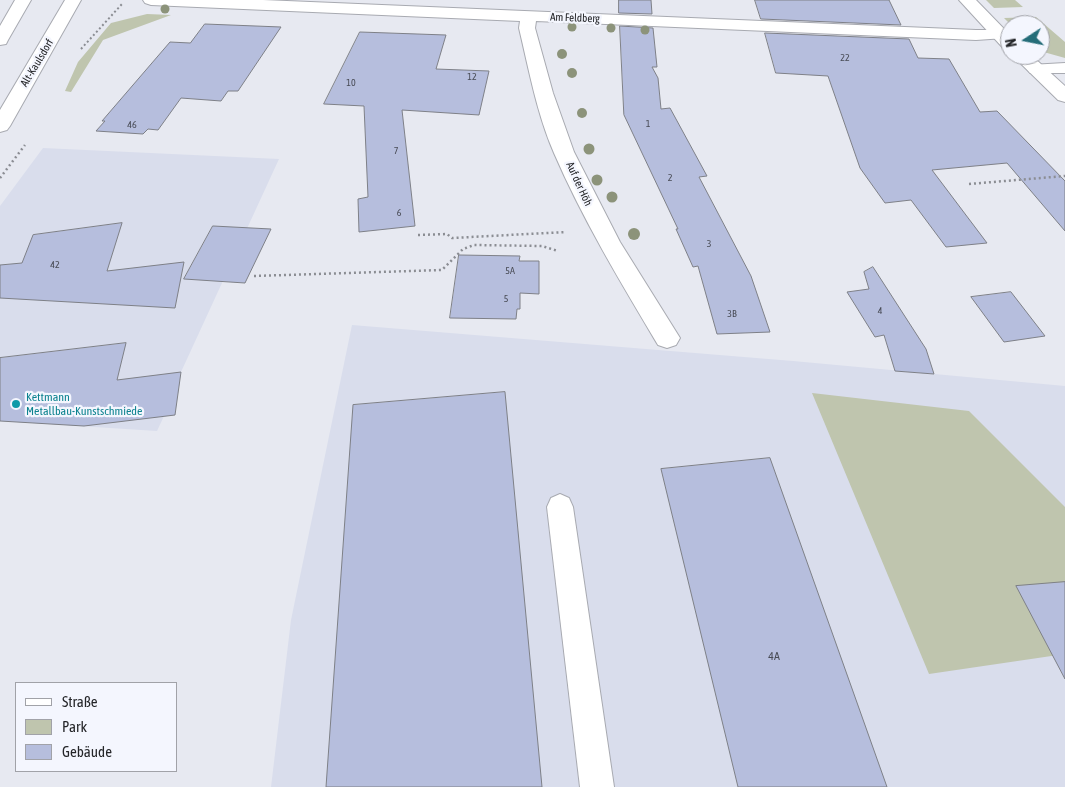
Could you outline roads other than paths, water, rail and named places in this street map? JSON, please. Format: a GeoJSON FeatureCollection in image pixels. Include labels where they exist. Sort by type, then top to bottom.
{"type":"FeatureCollection","features":[{"type":"Feature","properties":{"kind":"street"},"geometry":{"type":"LineString","coordinates":[[0,40],[23,0]]}},
{"type":"Feature","properties":{"kind":"street","name":"Alt-Kaulsdorf"},"geometry":{"type":"LineString","coordinates":[[0,126],[73,0]]}},
{"type":"Feature","properties":{"kind":"street","name":"Am Feldberg"},"geometry":{"type":"LineString","coordinates":[[151,0],[976,36],[1000,39]]}},
{"type":"Feature","properties":{"kind":"street"},"geometry":{"type":"LineString","coordinates":[[967,0],[1000,35]]}},
{"type":"Feature","properties":{"kind":"street","name":"Auf der Höh"},"geometry":{"type":"LineString","coordinates":[[528,16],[527,28],[554,126],[564,152],[602,230],[667,338]]}},
{"type":"Feature","properties":{"kind":"street"},"geometry":{"type":"LineString","coordinates":[[1032,65],[1065,96]]}},
{"type":"Feature","properties":{"kind":"street"},"geometry":{"type":"LineString","coordinates":[[1036,69],[1065,68]]}},
{"type":"Feature","properties":{"kind":"lane"},"geometry":{"type":"LineString","coordinates":[[560,507],[597,787]]}},
{"type":"Feature","properties":{"kind":"place","name":"Kettmann Metallbau-Kunstschmiede"},"geometry":{"type":"Point","coordinates":[16,404]}}]}
